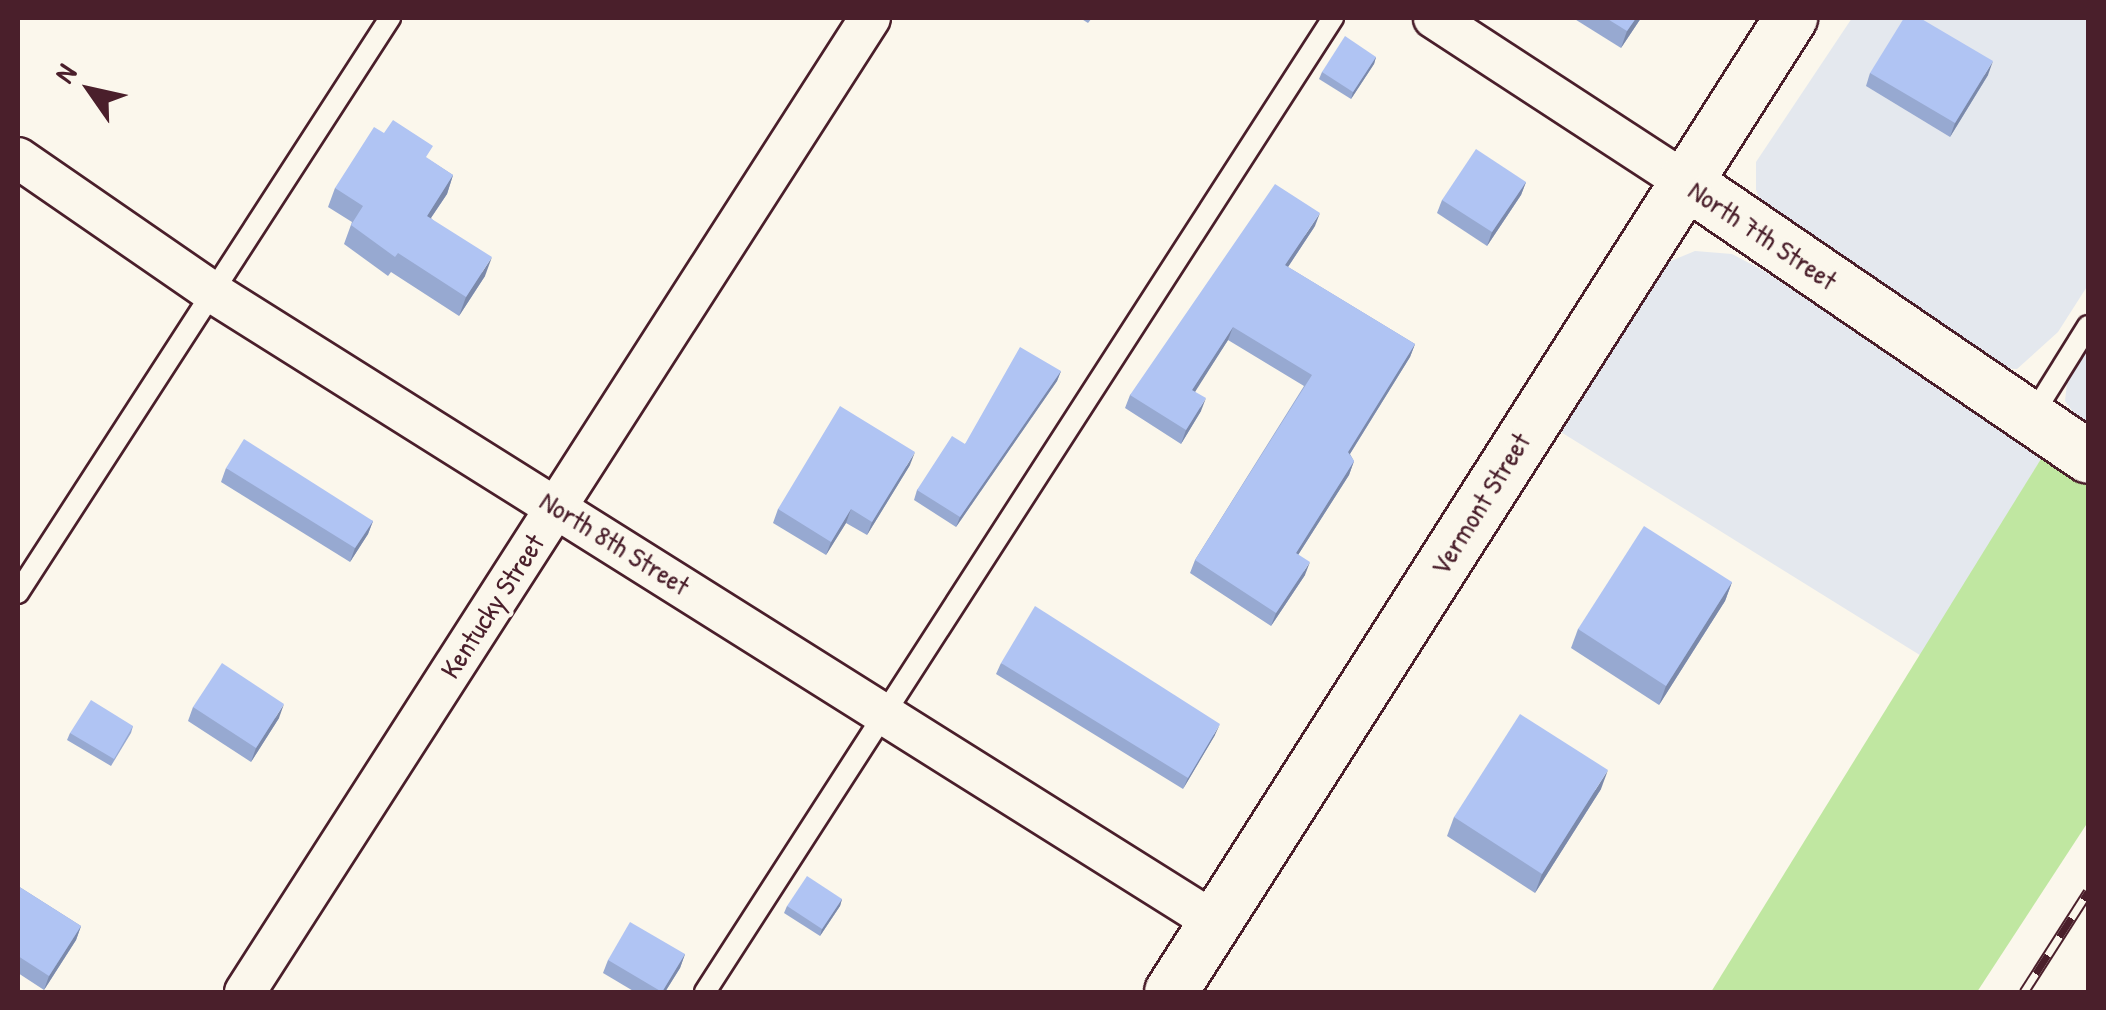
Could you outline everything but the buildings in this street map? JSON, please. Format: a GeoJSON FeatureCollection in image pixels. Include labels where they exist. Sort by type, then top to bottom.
{"type":"FeatureCollection","features":[{"type":"Feature","properties":{"kind":"street","name":"Kentucky Street"},"geometry":{"type":"LineString","coordinates":[[245,992],[870,18]]}},
{"type":"Feature","properties":{"kind":"street","name":"North 7th Street"},"geometry":{"type":"LineString","coordinates":[[1434,18],[1684,181],[2088,457]]}},
{"type":"Feature","properties":{"kind":"street","name":"Vermont Street"},"geometry":{"type":"LineString","coordinates":[[1171,992],[1791,18]]}},
{"type":"Feature","properties":{"kind":"street","name":"North 8th Street"},"geometry":{"type":"LineString","coordinates":[[18,158],[212,292],[1216,923]]}},
{"type":"Feature","properties":{"kind":"lane"},"geometry":{"type":"LineString","coordinates":[[18,593],[390,18]]}},
{"type":"Feature","properties":{"kind":"lane"},"geometry":{"type":"LineString","coordinates":[[705,992],[1333,18]]}},
{"type":"Feature","properties":{"kind":"lane"},"geometry":{"type":"LineString","coordinates":[[2031,418],[2088,326]]}},
{"type":"Feature","properties":{"kind":"shaded area"},"geometry":{"type":"Polygon","coordinates":[[[1852,18],[2088,18],[2088,285],[2058,332],[2017,369],[1996,368],[1768,220],[1756,190],[1756,162],[1852,18]]]}},
{"type":"Feature","properties":{"kind":"shaded area"},"geometry":{"type":"Polygon","coordinates":[[[1695,251],[1732,254],[1764,271],[2044,454],[1923,657],[1556,429],[1666,263],[1695,251]]]}},
{"type":"Feature","properties":{"kind":"shaded area"},"geometry":{"type":"Polygon","coordinates":[[[2088,324],[2088,433],[2065,401],[2069,365],[2088,324]]]}},
{"type":"Feature","properties":{"kind":"green space"},"geometry":{"type":"Polygon","coordinates":[[[2044,454],[2088,485],[2088,822],[1977,992],[1711,992],[2044,454]]]}},
{"type":"Feature","properties":{"kind":"railway"},"geometry":{"type":"LineString","coordinates":[[2024,992],[2088,892]]}}]}
